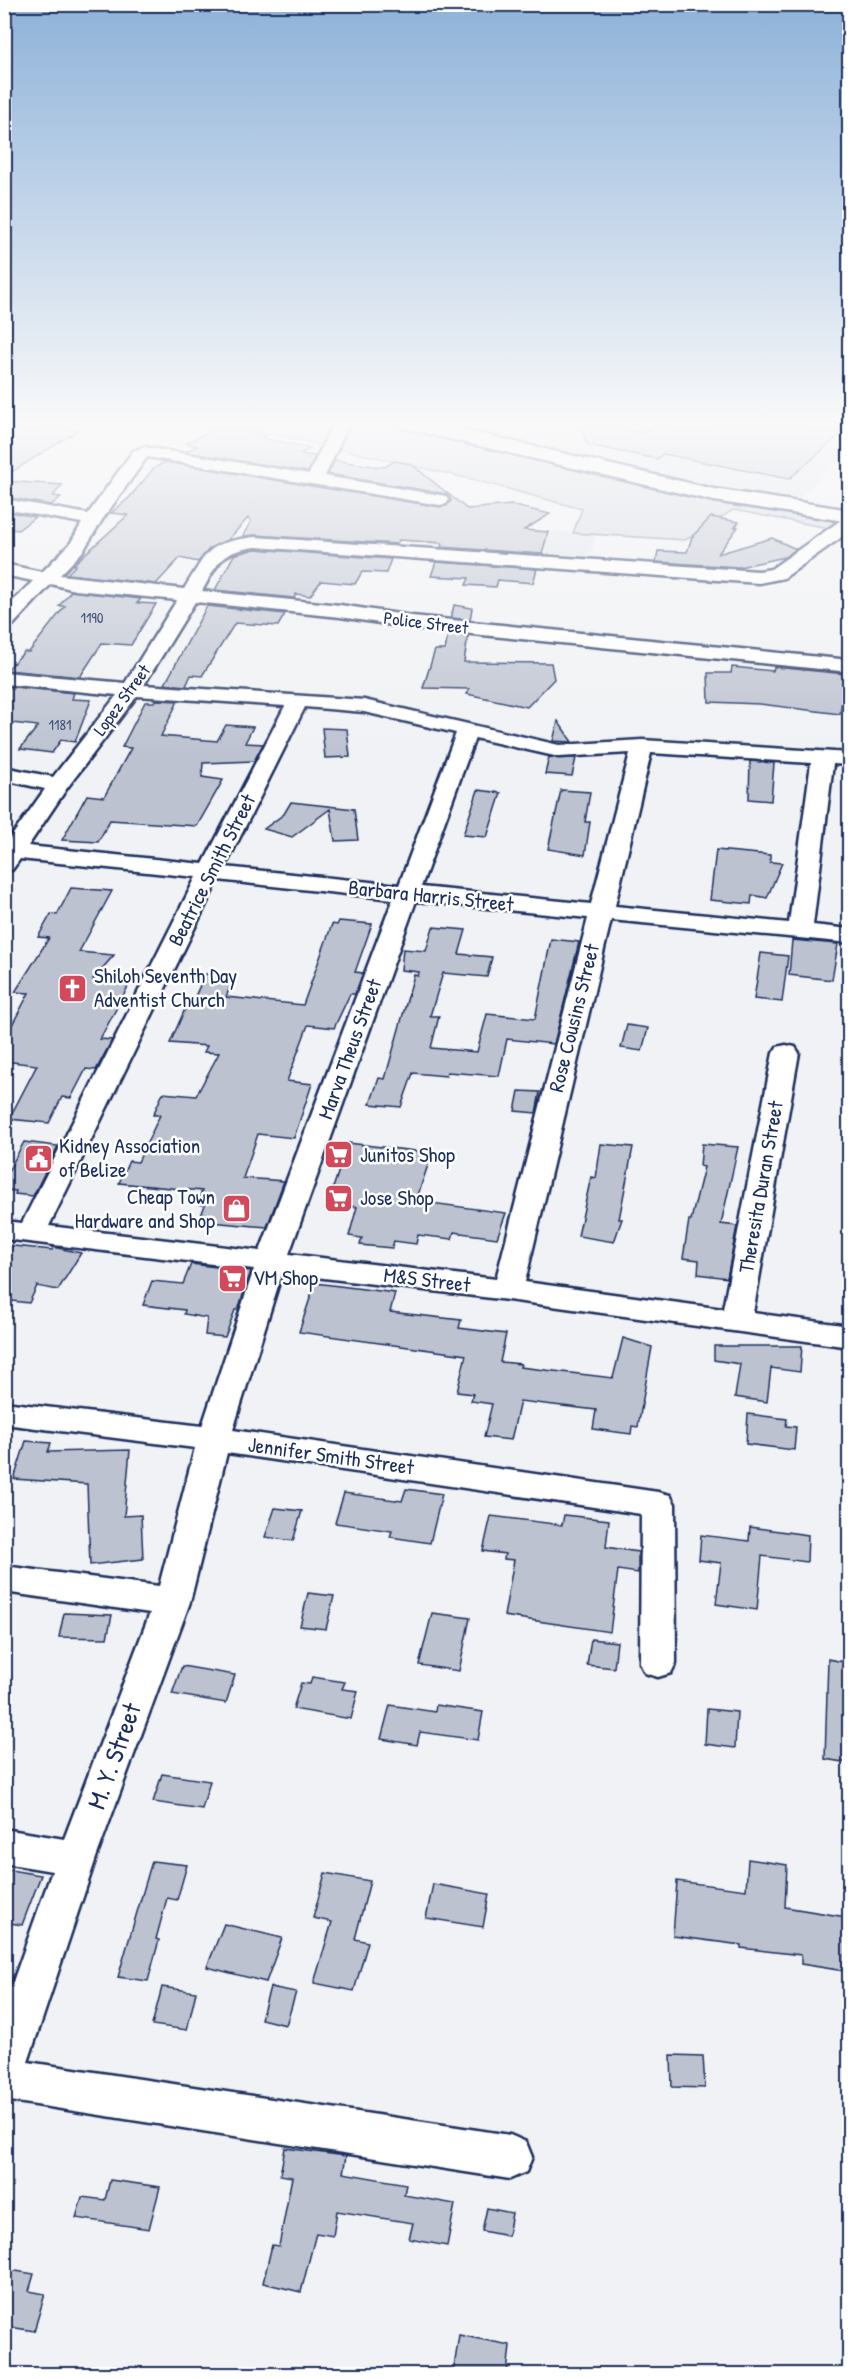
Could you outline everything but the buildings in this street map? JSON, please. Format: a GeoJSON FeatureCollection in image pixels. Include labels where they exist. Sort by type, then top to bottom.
{"type":"FeatureCollection","features":[{"type":"Feature","properties":{"kind":"street"},"geometry":{"type":"LineString","coordinates":[[4,623],[77,546],[84,534]]}},
{"type":"Feature","properties":{"kind":"street","name":"Lopez Street"},"geometry":{"type":"LineString","coordinates":[[9,858],[58,785],[131,690],[191,597],[216,553],[231,545],[241,542],[759,578],[777,574],[832,534]]}},
{"type":"Feature","properties":{"kind":"street","name":"Police Street"},"geometry":{"type":"LineString","coordinates":[[4,569],[75,584],[340,611],[412,622],[849,666]]}},
{"type":"Feature","properties":{"kind":"street"},"geometry":{"type":"LineString","coordinates":[[4,678],[131,690],[364,706],[559,751],[642,746],[849,759]]}},
{"type":"Feature","properties":{"kind":"street","name":"Beatrice Smith Street"},"geometry":{"type":"LineString","coordinates":[[18,1232],[210,872],[298,700]]}},
{"type":"Feature","properties":{"kind":"street","name":"Marva Theus Street"},"geometry":{"type":"LineString","coordinates":[[214,1439],[271,1262],[468,729]]}},
{"type":"Feature","properties":{"kind":"street","name":"Rose Cousins Street"},"geometry":{"type":"LineString","coordinates":[[508,1290],[642,746]]}},
{"type":"Feature","properties":{"kind":"street"},"geometry":{"type":"LineString","coordinates":[[800,932],[823,757]]}},
{"type":"Feature","properties":{"kind":"street"},"geometry":{"type":"LineString","coordinates":[[4,773],[58,785]]}},
{"type":"Feature","properties":{"kind":"street","name":"Barbara Harris Street"},"geometry":{"type":"LineString","coordinates":[[9,858],[210,872],[849,936]]}},
{"type":"Feature","properties":{"kind":"street","name":"Theresita Duran Street"},"geometry":{"type":"LineString","coordinates":[[736,1320],[786,1053]]}},
{"type":"Feature","properties":{"kind":"street","name":"M&S Street"},"geometry":{"type":"LineString","coordinates":[[18,1232],[508,1290],[849,1337]]}},
{"type":"Feature","properties":{"kind":"street","name":"Jennifer Smith Street"},"geometry":{"type":"LineString","coordinates":[[4,1413],[214,1439],[658,1504],[658,1663]]}},
{"type":"Feature","properties":{"kind":"street","name":"M. Y. Street"},"geometry":{"type":"LineString","coordinates":[[4,2070],[76,1858],[172,1602],[214,1439]]}},
{"type":"Feature","properties":{"kind":"street"},"geometry":{"type":"LineString","coordinates":[[4,1579],[172,1602]]}},
{"type":"Feature","properties":{"kind":"street"},"geometry":{"type":"LineString","coordinates":[[4,1846],[76,1858]]}},
{"type":"Feature","properties":{"kind":"street"},"geometry":{"type":"LineString","coordinates":[[4,2079],[510,2157]]}},
{"type":"Feature","properties":{"kind":"shaded area"},"geometry":{"type":"Polygon","coordinates":[[[427,534],[597,534],[588,560],[419,547],[427,534]]]}},
{"type":"Feature","properties":{"kind":"shaded area"},"geometry":{"type":"Polygon","coordinates":[[[589,534],[695,534],[685,540],[589,534]]]}},
{"type":"Feature","properties":{"kind":"place","name":"Shiloh Seventh Day Adventist Church"},"geometry":{"type":"Point","coordinates":[73,988]}},
{"type":"Feature","properties":{"kind":"place","name":"Junitos Shop"},"geometry":{"type":"Point","coordinates":[339,1155]}},
{"type":"Feature","properties":{"kind":"place","name":"Kidney Association of Belize"},"geometry":{"type":"Point","coordinates":[38,1158]}},
{"type":"Feature","properties":{"kind":"place","name":"Jose Shop"},"geometry":{"type":"Point","coordinates":[339,1198]}},
{"type":"Feature","properties":{"kind":"place","name":"Cheap Town Hardware and Shop"},"geometry":{"type":"Point","coordinates":[236,1209]}},
{"type":"Feature","properties":{"kind":"place","name":"VM Shop"},"geometry":{"type":"Point","coordinates":[232,1278]}}]}
